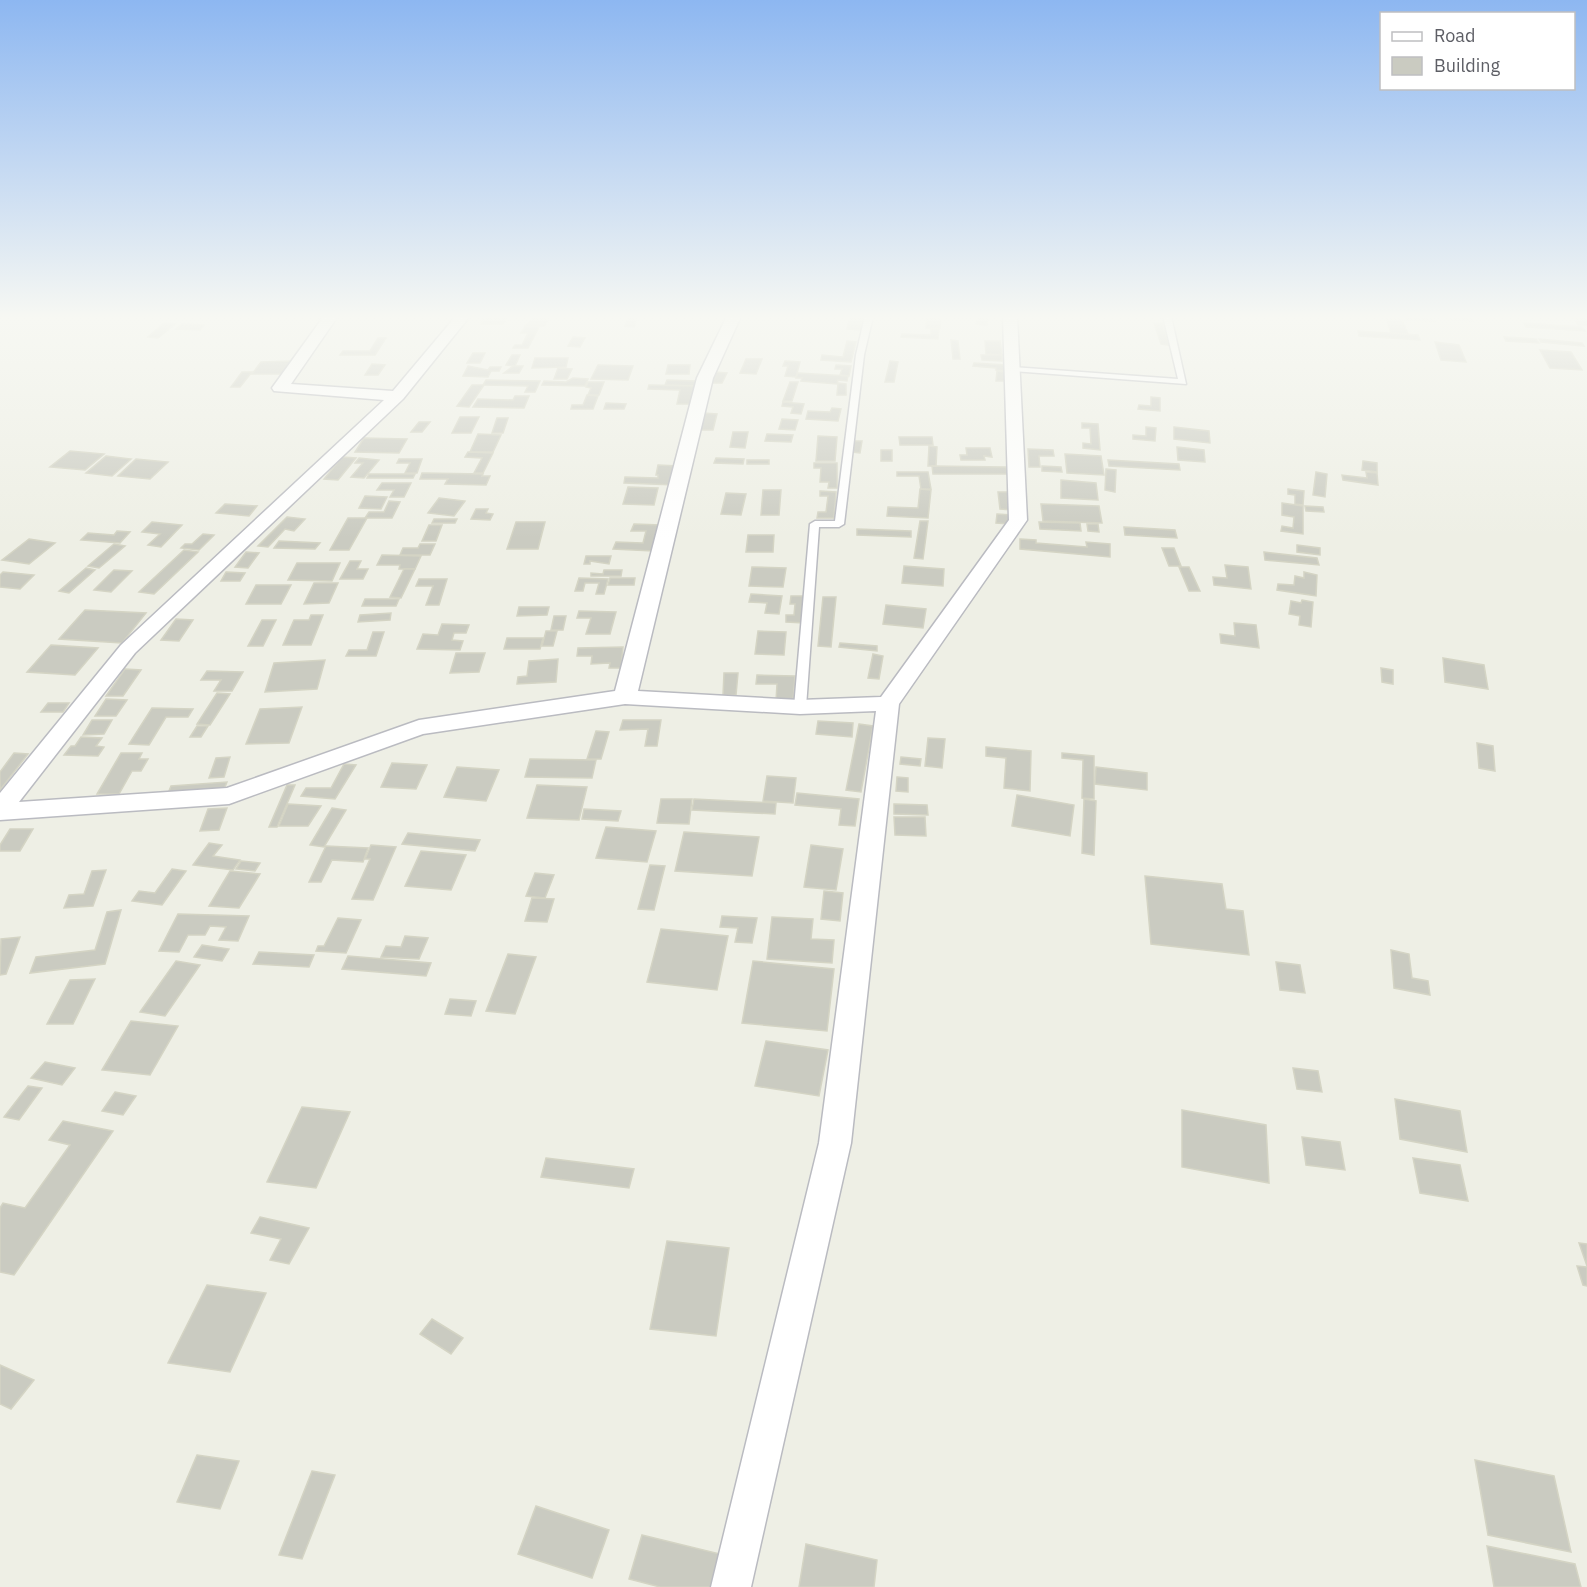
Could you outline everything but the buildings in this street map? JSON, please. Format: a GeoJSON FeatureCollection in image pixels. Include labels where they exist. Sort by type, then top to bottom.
{"type":"FeatureCollection","features":[{"type":"Feature","properties":{"kind":"street"},"geometry":{"type":"LineString","coordinates":[[310,390],[396,396]]}},
{"type":"Feature","properties":{"kind":"street"},"geometry":{"type":"LineString","coordinates":[[0,811],[128,649],[401,390]]}},
{"type":"Feature","properties":{"kind":"street"},"geometry":{"type":"LineString","coordinates":[[625,697],[702,390]]}},
{"type":"Feature","properties":{"kind":"street"},"geometry":{"type":"LineString","coordinates":[[731,1587],[835,1143],[888,704],[1018,520],[1014,390]]}},
{"type":"Feature","properties":{"kind":"street"},"geometry":{"type":"LineString","coordinates":[[0,811],[229,796],[419,727],[625,697],[800,707],[888,704]]}},
{"type":"Feature","properties":{"kind":"lane"},"geometry":{"type":"LineString","coordinates":[[800,707],[815,524],[839,524],[856,390]]}}]}
